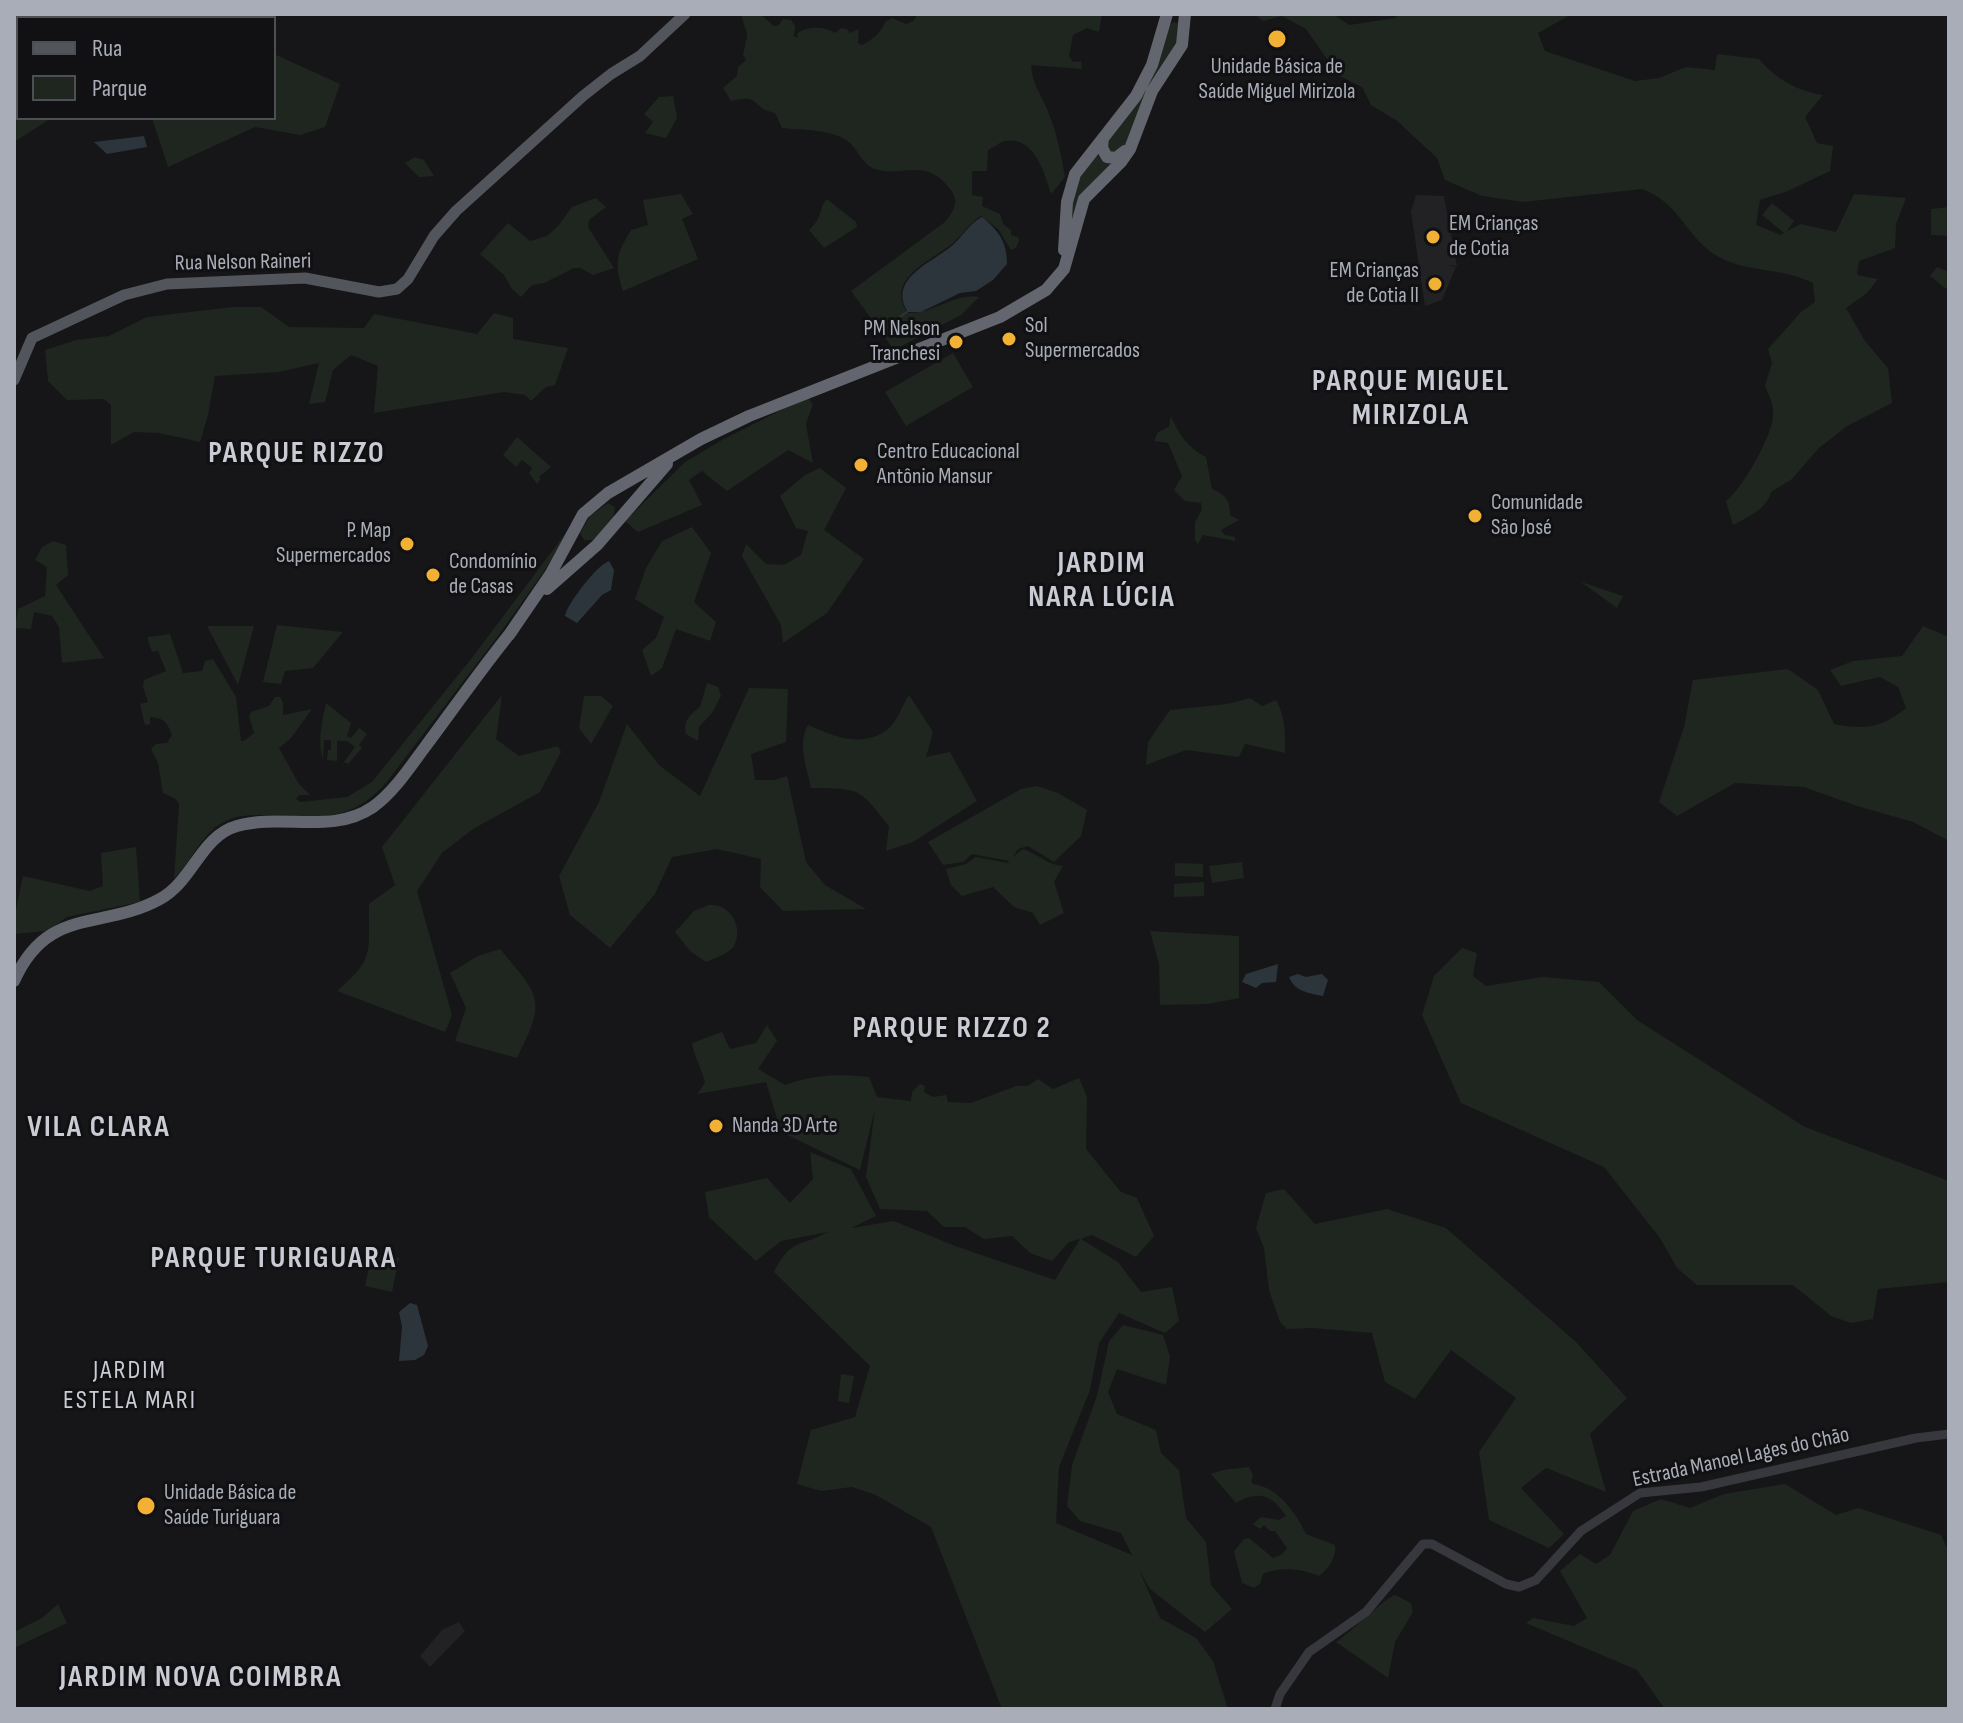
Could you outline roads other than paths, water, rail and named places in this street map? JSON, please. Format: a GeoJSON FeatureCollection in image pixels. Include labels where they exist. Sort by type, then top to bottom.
{"type":"FeatureCollection","features":[{"type":"Feature","properties":{"kind":"highway"},"geometry":{"type":"LineString","coordinates":[[509,635],[550,575],[576,525],[589,507],[602,498],[680,451],[749,416],[895,358],[1014,303],[1052,275],[1063,257],[1070,187],[1087,155],[1130,105],[1143,84],[1154,59],[1165,18],[1185,15],[1182,45],[1152,91],[1135,137],[1121,162],[1084,199],[1064,269],[1046,290],[1000,317],[907,356],[895,358]]}},
{"type":"Feature","properties":{"kind":"highway"},"geometry":{"type":"LineString","coordinates":[[1103,138],[1102,148],[1111,158],[1120,156],[1135,137]]}},
{"type":"Feature","properties":{"kind":"highway"},"geometry":{"type":"LineString","coordinates":[[14,981],[40,941],[79,921],[153,903],[172,891],[188,875],[213,838],[234,826],[345,820],[374,806],[418,756],[549,586],[585,546],[605,534],[680,451]]}},
{"type":"Feature","properties":{"kind":"highway"},"geometry":{"type":"LineString","coordinates":[[602,498],[616,504],[619,517]]}},
{"type":"Feature","properties":{"kind":"highway"},"geometry":{"type":"LineString","coordinates":[[576,525],[585,546]]}},
{"type":"Feature","properties":{"kind":"main road","name":"Rua Nelson Raineri"},"geometry":{"type":"LineString","coordinates":[[14,380],[32,338],[52,326],[124,295],[156,286],[279,277],[320,280],[379,292],[397,289],[408,279],[434,236],[456,211],[583,96],[640,56],[685,14]]}},
{"type":"Feature","properties":{"kind":"street","name":"Estrada Manoel Lages do Chão"},"geometry":{"type":"LineString","coordinates":[[1275,1709],[1280,1694],[1309,1652],[1366,1612],[1423,1544],[1432,1544],[1506,1584],[1519,1587],[1536,1580],[1581,1531],[1640,1493],[1701,1487],[1916,1438],[1949,1434]]}},
{"type":"Feature","properties":{"kind":"waterway"},"geometry":{"type":"LineString","coordinates":[[887,327],[908,311]]}},
{"type":"Feature","properties":{"kind":"place","name":"Unidade Básica de Saúde Miguel Mirizola"},"geometry":{"type":"Point","coordinates":[1277,39]}},
{"type":"Feature","properties":{"kind":"place","name":"EM Crianças de Cotia"},"geometry":{"type":"Point","coordinates":[1433,237]}},
{"type":"Feature","properties":{"kind":"place","name":"EM Crianças de Cotia II"},"geometry":{"type":"Point","coordinates":[1435,284]}},
{"type":"Feature","properties":{"kind":"place","name":"Sol Supermercados"},"geometry":{"type":"Point","coordinates":[1009,339]}},
{"type":"Feature","properties":{"kind":"place","name":"PM Nelson Tranchesi"},"geometry":{"type":"Point","coordinates":[956,342]}},
{"type":"Feature","properties":{"kind":"place","name":"Centro Educacional Antônio Mansur"},"geometry":{"type":"Point","coordinates":[861,465]}},
{"type":"Feature","properties":{"kind":"place","name":"Comunidade São José"},"geometry":{"type":"Point","coordinates":[1475,516]}},
{"type":"Feature","properties":{"kind":"place","name":"P. Map Supermercados"},"geometry":{"type":"Point","coordinates":[407,544]}},
{"type":"Feature","properties":{"kind":"place","name":"Condomínio de Casas"},"geometry":{"type":"Point","coordinates":[433,575]}},
{"type":"Feature","properties":{"kind":"place","name":"Nanda 3D Arte"},"geometry":{"type":"Point","coordinates":[716,1126]}},
{"type":"Feature","properties":{"kind":"place","name":"Unidade Básica de Saúde Turiguara"},"geometry":{"type":"Point","coordinates":[146,1506]}},
{"type":"Feature","properties":{"kind":"district","name":"PARQUE MIGUEL MIRIZOLA"},"geometry":{"type":"Point","coordinates":[1411,399]}},
{"type":"Feature","properties":{"kind":"district","name":"PARQUE RIZZO"},"geometry":{"type":"Point","coordinates":[297,454]}},
{"type":"Feature","properties":{"kind":"district","name":"JARDIM NARA LÚCIA"},"geometry":{"type":"Point","coordinates":[1102,581]}},
{"type":"Feature","properties":{"kind":"district","name":"PARQUE RIZZO 2"},"geometry":{"type":"Point","coordinates":[952,1029]}},
{"type":"Feature","properties":{"kind":"district","name":"VILA CLARA"},"geometry":{"type":"Point","coordinates":[99,1128]}},
{"type":"Feature","properties":{"kind":"district","name":"PARQUE TURIGUARA"},"geometry":{"type":"Point","coordinates":[274,1259]}},
{"type":"Feature","properties":{"kind":"district","name":"JARDIM ESTELA MARI"},"geometry":{"type":"Point","coordinates":[130,1386]}},
{"type":"Feature","properties":{"kind":"district","name":"JARDIM NOVA COIMBRA"},"geometry":{"type":"Point","coordinates":[201,1678]}}]}
